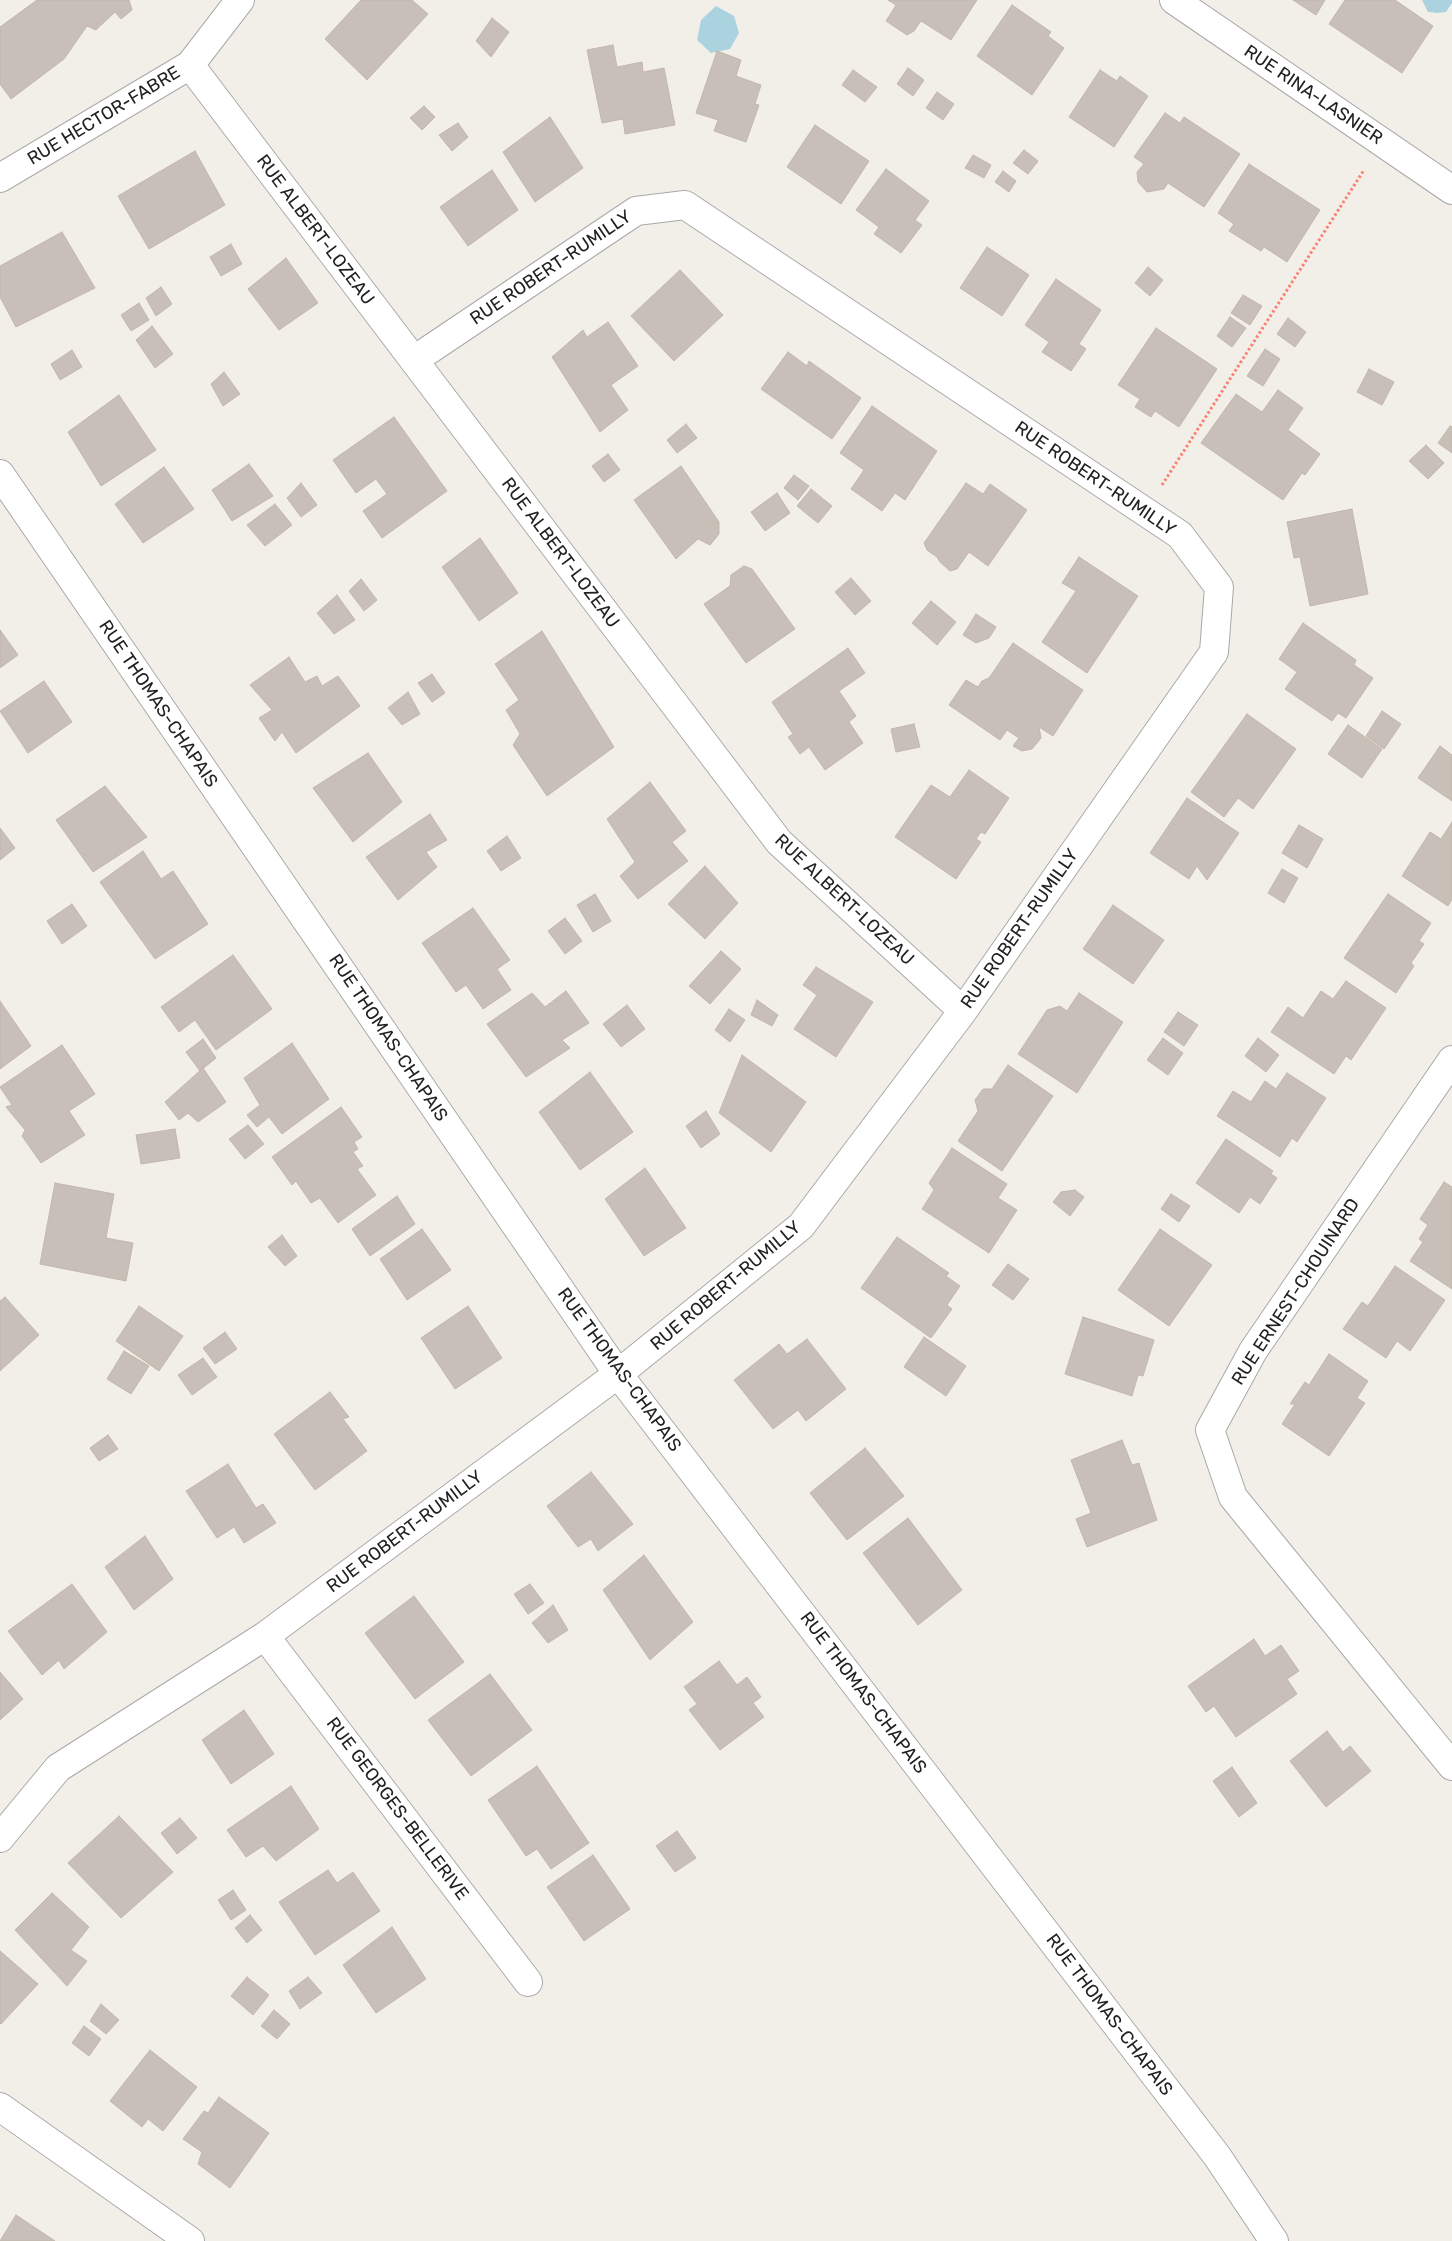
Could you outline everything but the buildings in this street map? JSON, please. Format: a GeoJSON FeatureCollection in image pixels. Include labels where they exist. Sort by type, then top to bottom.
{"type":"FeatureCollection","features":[{"type":"Feature","properties":{"kind":"street","name":"RUE HECTOR-FABRE"},"geometry":{"type":"LineString","coordinates":[[0,178],[190,65],[240,0]]}},
{"type":"Feature","properties":{"kind":"street","name":"RUE RINA-LASNIER"},"geometry":{"type":"LineString","coordinates":[[1174,0],[1452,190]]}},
{"type":"Feature","properties":{"kind":"street","name":"RUE ALBERT-LOZEAU"},"geometry":{"type":"LineString","coordinates":[[190,65],[779,842],[963,1011]]}},
{"type":"Feature","properties":{"kind":"street","name":"RUE ROBERT-RUMILLY"},"geometry":{"type":"LineString","coordinates":[[0,1838],[58,1768],[265,1636],[618,1374],[801,1226],[963,1011],[1214,652],[1218,587],[1180,535],[686,205],[636,210],[414,360]]}},
{"type":"Feature","properties":{"kind":"street","name":"RUE THOMAS-CHAPAIS"},"geometry":{"type":"LineString","coordinates":[[0,474],[618,1374],[1218,2156],[1274,2241]]}},
{"type":"Feature","properties":{"kind":"street","name":"RUE ERNEST-CHOUINARD"},"geometry":{"type":"LineString","coordinates":[[1452,1060],[1253,1351],[1210,1430],[1233,1498],[1452,1766]]}},
{"type":"Feature","properties":{"kind":"street","name":"RUE GEORGES-BELLERIVE"},"geometry":{"type":"LineString","coordinates":[[265,1636],[528,1982]]}},
{"type":"Feature","properties":{"kind":"street"},"geometry":{"type":"LineString","coordinates":[[0,2107],[190,2241]]}},
{"type":"Feature","properties":{"kind":"path"},"geometry":{"type":"LineString","coordinates":[[1145,511],[1382,142]]}},
{"type":"Feature","properties":{"kind":"water"},"geometry":{"type":"Polygon","coordinates":[[[1422,0],[1452,0],[1452,3],[1446,12],[1437,13],[1428,12],[1422,0]]]}},
{"type":"Feature","properties":{"kind":"water"},"geometry":{"type":"Polygon","coordinates":[[[716,6],[734,16],[739,33],[730,49],[711,53],[697,40],[701,20],[716,6]]]}}]}
